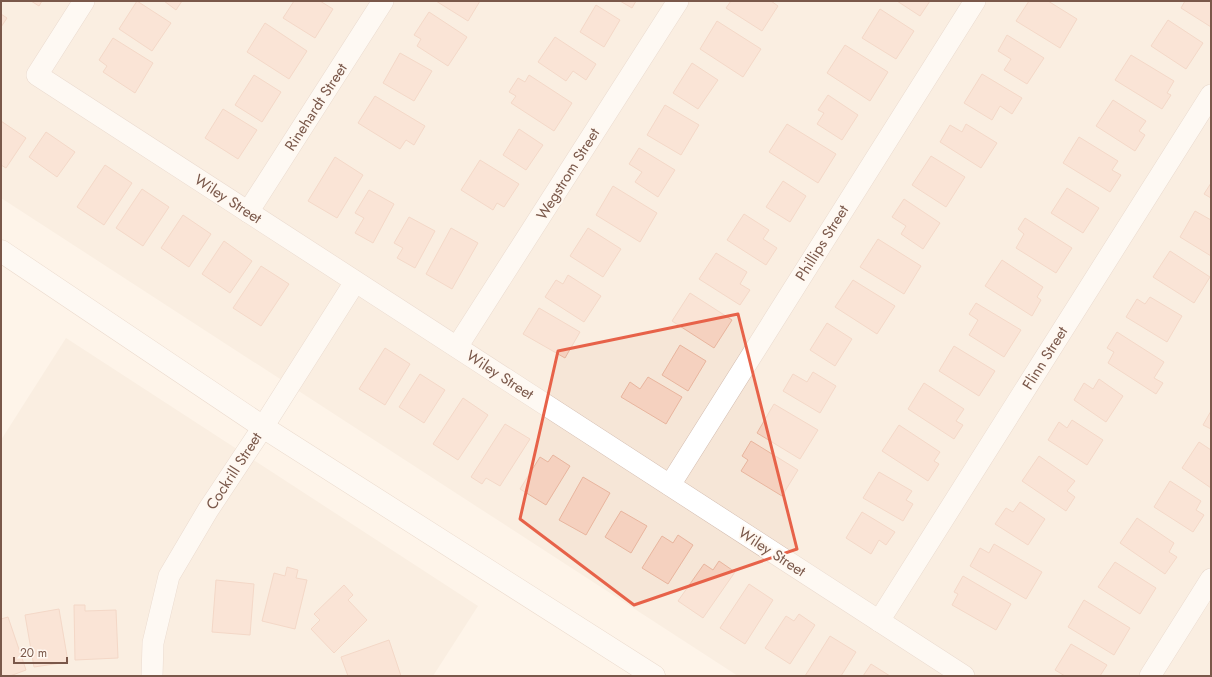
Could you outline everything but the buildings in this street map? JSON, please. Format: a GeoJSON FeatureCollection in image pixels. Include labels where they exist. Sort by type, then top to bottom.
{"type":"FeatureCollection","features":[{"type":"Feature","properties":{"kind":"main road"},"geometry":{"type":"LineString","coordinates":[[1,251],[263,427],[654,676]]}},
{"type":"Feature","properties":{"kind":"street","name":"Wiley Street"},"geometry":{"type":"LineString","coordinates":[[84,1],[37,75],[964,676]]}},
{"type":"Feature","properties":{"kind":"street","name":"Rinehardt Street"},"geometry":{"type":"LineString","coordinates":[[248,212],[383,1]]}},
{"type":"Feature","properties":{"kind":"street","name":"Wegstrom Street"},"geometry":{"type":"LineString","coordinates":[[458,347],[678,1]]}},
{"type":"Feature","properties":{"kind":"street","name":"Phillips Street"},"geometry":{"type":"LineString","coordinates":[[670,485],[975,1]]}},
{"type":"Feature","properties":{"kind":"street","name":"Flinn Street"},"geometry":{"type":"LineString","coordinates":[[879,621],[1211,95]]}},
{"type":"Feature","properties":{"kind":"street","name":"Cockrill Street"},"geometry":{"type":"LineString","coordinates":[[152,676],[153,643],[168,576],[208,510],[263,427],[355,282]]}},
{"type":"Feature","properties":{"kind":"street"},"geometry":{"type":"LineString","coordinates":[[1150,676],[1211,579]]}},
{"type":"Feature","properties":{"kind":"highlighted area"},"geometry":{"type":"Polygon","coordinates":[[[738,314],[797,549],[634,605],[520,519],[558,351],[738,314]]]}},
{"type":"Feature","properties":{"kind":"shaded area"},"geometry":{"type":"Polygon","coordinates":[[[1,1],[1211,1],[1211,676],[738,676],[1,198],[1,1]]]}},
{"type":"Feature","properties":{"kind":"shaded area"},"geometry":{"type":"Polygon","coordinates":[[[66,338],[478,606],[433,676],[1,676],[1,440],[66,338]]]}}]}
